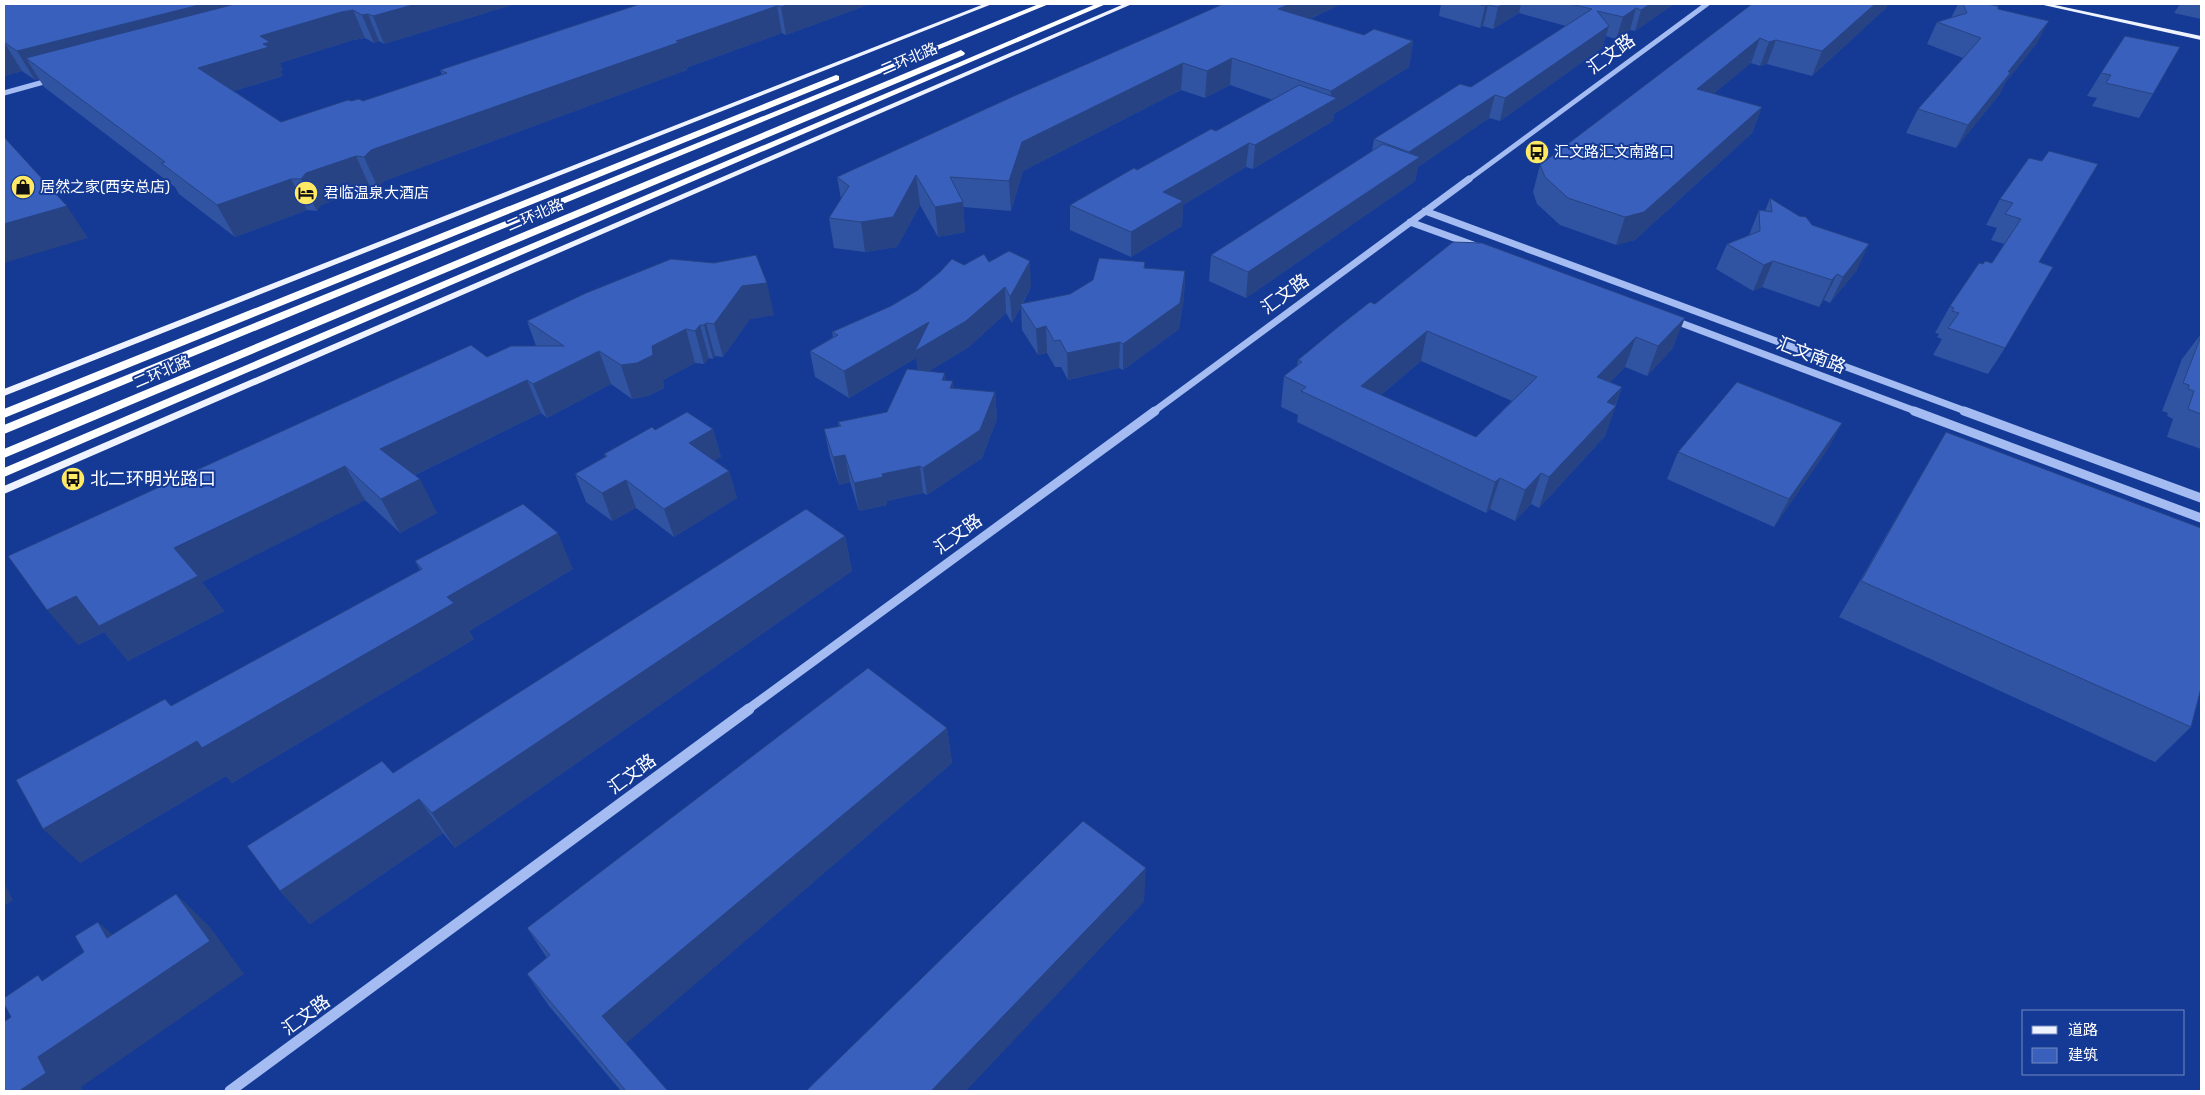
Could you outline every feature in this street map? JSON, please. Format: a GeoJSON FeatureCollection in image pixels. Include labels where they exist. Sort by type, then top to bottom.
{"type":"FeatureCollection","features":[{"type":"Feature","properties":{"kind":"highway"},"geometry":{"type":"LineString","coordinates":[[4,414],[1021,4]]}},
{"type":"Feature","properties":{"kind":"highway","name":"二环北路"},"geometry":{"type":"LineString","coordinates":[[4,430],[1044,4]]}},
{"type":"Feature","properties":{"kind":"highway","name":"二环北路"},"geometry":{"type":"LineString","coordinates":[[4,454],[1078,4]]}},
{"type":"Feature","properties":{"kind":"highway"},"geometry":{"type":"LineString","coordinates":[[4,473],[1102,4]]}},
{"type":"Feature","properties":{"kind":"highway"},"geometry":{"type":"LineString","coordinates":[[762,136],[880,99]]}},
{"type":"Feature","properties":{"kind":"highway"},"geometry":{"type":"LineString","coordinates":[[509,210],[611,182]]}},
{"type":"Feature","properties":{"kind":"highway"},"geometry":{"type":"LineString","coordinates":[[338,294],[434,240]]}},
{"type":"Feature","properties":{"kind":"highway"},"geometry":{"type":"LineString","coordinates":[[223,379],[350,309]]}},
{"type":"Feature","properties":{"kind":"main road"},"geometry":{"type":"LineString","coordinates":[[4,393],[989,4]]}},
{"type":"Feature","properties":{"kind":"main road"},"geometry":{"type":"LineString","coordinates":[[4,490],[1129,4]]}},
{"type":"Feature","properties":{"kind":"main road"},"geometry":{"type":"LineString","coordinates":[[2042,4],[2201,38]]}},
{"type":"Feature","properties":{"kind":"main road"},"geometry":{"type":"LineString","coordinates":[[2075,4],[2201,31]]}},
{"type":"Feature","properties":{"kind":"street","name":"汇文路"},"geometry":{"type":"LineString","coordinates":[[230,1091],[1707,4]]}},
{"type":"Feature","properties":{"kind":"street"},"geometry":{"type":"LineString","coordinates":[[4,93],[62,77]]}},
{"type":"Feature","properties":{"kind":"street","name":"汇文南路"},"geometry":{"type":"LineString","coordinates":[[1425,211],[2201,498]]}},
{"type":"Feature","properties":{"kind":"street"},"geometry":{"type":"LineString","coordinates":[[1410,222],[1484,249]]}},
{"type":"Feature","properties":{"kind":"street","name":"汇文南路"},"geometry":{"type":"LineString","coordinates":[[1668,318],[2201,518]]}},
{"type":"Feature","properties":{"kind":"building"},"geometry":{"type":"Polygon","coordinates":[[[4,4],[203,4],[17,51],[4,42],[4,4]]]}},
{"type":"Feature","properties":{"kind":"building"},"geometry":{"type":"Polygon","coordinates":[[[235,4],[416,4],[373,16],[368,14],[362,15],[353,10],[341,12],[260,36],[270,42],[263,44],[269,47],[198,68],[281,122],[348,100],[359,99],[363,101],[447,73],[440,70],[640,4],[790,4],[781,7],[777,6],[676,41],[680,42],[371,150],[364,157],[356,156],[306,173],[301,179],[291,179],[217,205],[161,163],[165,162],[26,58],[235,4]]]}},
{"type":"Feature","properties":{"kind":"building"},"geometry":{"type":"Polygon","coordinates":[[[1223,4],[1290,4],[1278,9],[1364,35],[1374,29],[1413,41],[1331,91],[1232,58],[1207,71],[1183,63],[1022,142],[1009,181],[950,177],[963,202],[935,207],[916,175],[893,217],[861,222],[829,218],[849,186],[837,177],[1014,96],[1223,4]]]}},
{"type":"Feature","properties":{"kind":"building"},"geometry":{"type":"Polygon","coordinates":[[[1476,4],[1504,4],[1498,7],[1476,4]]]}},
{"type":"Feature","properties":{"kind":"building"},"geometry":{"type":"Polygon","coordinates":[[[1570,4],[1650,4],[1641,10],[1636,8],[1623,17],[1597,11],[1609,26],[1505,98],[1495,95],[1409,152],[1374,139],[1460,84],[1471,87],[1592,9],[1570,4]]]}},
{"type":"Feature","properties":{"kind":"building"},"geometry":{"type":"Polygon","coordinates":[[[1752,4],[1875,4],[1822,51],[1776,40],[1769,42],[1760,38],[1697,89],[1762,107],[1644,212],[1625,217],[1568,198],[1545,177],[1540,165],[1752,4]]]}},
{"type":"Feature","properties":{"kind":"building"},"geometry":{"type":"Polygon","coordinates":[[[1963,4],[1998,6],[1998,9],[2049,21],[1968,125],[1918,109],[1981,38],[1937,22],[1967,13],[1963,4]]]}},
{"type":"Feature","properties":{"kind":"building"},"geometry":{"type":"Polygon","coordinates":[[[2125,36],[2180,47],[2153,94],[2106,83],[2111,75],[2101,73],[2125,36]]]}},
{"type":"Feature","properties":{"kind":"building"},"geometry":{"type":"Polygon","coordinates":[[[1299,85],[1337,98],[1255,145],[1249,143],[1163,192],[1183,201],[1131,232],[1070,205],[1134,168],[1137,170],[1211,129],[1216,131],[1299,85]]]}},
{"type":"Feature","properties":{"kind":"building"},"geometry":{"type":"Polygon","coordinates":[[[4,137],[67,206],[4,224],[4,137]]]}},
{"type":"Feature","properties":{"kind":"building"},"geometry":{"type":"Polygon","coordinates":[[[1383,144],[1420,157],[1248,272],[1211,255],[1383,144]]]}},
{"type":"Feature","properties":{"kind":"building"},"geometry":{"type":"Polygon","coordinates":[[[2049,151],[2098,164],[2039,262],[2053,267],[2005,348],[1948,328],[1959,313],[1952,311],[1954,308],[1950,306],[1979,263],[1983,264],[1985,261],[1992,263],[2021,219],[2005,214],[2013,203],[2000,199],[2029,158],[2042,161],[2049,151]]]}},
{"type":"Feature","properties":{"kind":"building"},"geometry":{"type":"Polygon","coordinates":[[[1770,198],[1799,216],[1806,217],[1812,225],[1869,244],[1843,277],[1837,274],[1832,280],[1773,261],[1764,265],[1727,244],[1760,231],[1759,210],[1772,212],[1770,198]]]}},
{"type":"Feature","properties":{"kind":"building"},"geometry":{"type":"Polygon","coordinates":[[[1453,242],[1482,243],[1685,318],[1658,346],[1636,337],[1597,377],[1622,387],[1607,402],[1616,406],[1549,477],[1541,473],[1525,490],[1500,478],[1495,482],[1301,391],[1306,387],[1284,376],[1302,362],[1298,360],[1338,327],[1370,302],[1375,304],[1453,242]],[[1427,331],[1361,386],[1476,437],[1537,377],[1427,331]]]}},
{"type":"Feature","properties":{"kind":"building"},"geometry":{"type":"Polygon","coordinates":[[[1009,251],[1030,261],[1010,297],[1005,287],[966,321],[915,351],[929,322],[844,371],[810,351],[838,335],[832,332],[891,306],[918,290],[940,272],[952,259],[964,265],[984,254],[989,262],[1009,251]]]}},
{"type":"Feature","properties":{"kind":"building"},"geometry":{"type":"Polygon","coordinates":[[[756,255],[767,283],[742,286],[714,324],[706,323],[700,325],[695,331],[686,329],[652,346],[653,355],[637,363],[621,365],[599,351],[533,384],[527,380],[380,449],[420,479],[381,499],[345,466],[174,548],[198,576],[99,626],[76,596],[47,610],[8,556],[471,345],[487,357],[511,346],[564,346],[527,321],[586,293],[671,259],[714,263],[756,255]]]}},
{"type":"Feature","properties":{"kind":"building"},"geometry":{"type":"Polygon","coordinates":[[[1099,258],[1145,262],[1144,268],[1185,271],[1180,303],[1123,344],[1120,342],[1067,353],[1060,340],[1054,341],[1046,326],[1036,329],[1020,304],[1070,294],[1093,280],[1099,258]]]}},
{"type":"Feature","properties":{"kind":"building"},"geometry":{"type":"Polygon","coordinates":[[[2201,336],[2201,414],[2188,409],[2194,391],[2188,389],[2189,385],[2183,383],[2201,336]]]}},
{"type":"Feature","properties":{"kind":"building"},"geometry":{"type":"Polygon","coordinates":[[[907,369],[945,373],[942,380],[953,381],[950,388],[995,392],[980,430],[923,468],[920,466],[882,474],[883,477],[854,483],[845,455],[833,457],[824,429],[841,426],[838,422],[887,412],[907,369]]]}},
{"type":"Feature","properties":{"kind":"building"},"geometry":{"type":"Polygon","coordinates":[[[1737,382],[1842,423],[1789,499],[1678,452],[1737,382]]]}},
{"type":"Feature","properties":{"kind":"building"},"geometry":{"type":"Polygon","coordinates":[[[687,412],[713,429],[689,443],[729,471],[664,509],[626,480],[602,493],[575,474],[607,456],[604,454],[652,427],[655,430],[687,412]]]}},
{"type":"Feature","properties":{"kind":"building"},"geometry":{"type":"Polygon","coordinates":[[[1946,432],[2201,528],[2201,688],[2191,727],[1861,581],[1946,432]]]}},
{"type":"Feature","properties":{"kind":"building"},"geometry":{"type":"Polygon","coordinates":[[[523,504],[558,533],[447,597],[454,603],[202,748],[197,741],[43,829],[16,780],[165,699],[171,706],[422,569],[415,561],[523,504]]]}},
{"type":"Feature","properties":{"kind":"building"},"geometry":{"type":"Polygon","coordinates":[[[806,509],[845,536],[432,813],[419,799],[280,891],[247,846],[382,761],[393,773],[806,509]]]}},
{"type":"Feature","properties":{"kind":"building"},"geometry":{"type":"Polygon","coordinates":[[[868,668],[947,728],[602,1016],[668,1091],[626,1091],[527,974],[550,955],[527,928],[868,668]]]}},
{"type":"Feature","properties":{"kind":"building"},"geometry":{"type":"Polygon","coordinates":[[[1083,821],[1146,868],[931,1091],[806,1091],[1083,821]]]}},
{"type":"Feature","properties":{"kind":"building"},"geometry":{"type":"Polygon","coordinates":[[[176,894],[210,941],[38,1057],[46,1073],[19,1091],[4,1091],[4,1022],[11,1017],[4,1004],[4,998],[38,975],[42,981],[84,952],[75,936],[98,922],[107,938],[176,894]]]}},
{"type":"Feature","properties":{"kind":"place","name":"汇文路汇文南路口"},"geometry":{"type":"Point","coordinates":[1537,152]}},
{"type":"Feature","properties":{"kind":"place","name":"居然之家(西安总店)"},"geometry":{"type":"Point","coordinates":[23,187]}},
{"type":"Feature","properties":{"kind":"place","name":"君临温泉大酒店"},"geometry":{"type":"Point","coordinates":[306,193]}},
{"type":"Feature","properties":{"kind":"place","name":"北二环明光路口"},"geometry":{"type":"Point","coordinates":[73,479]}}]}
